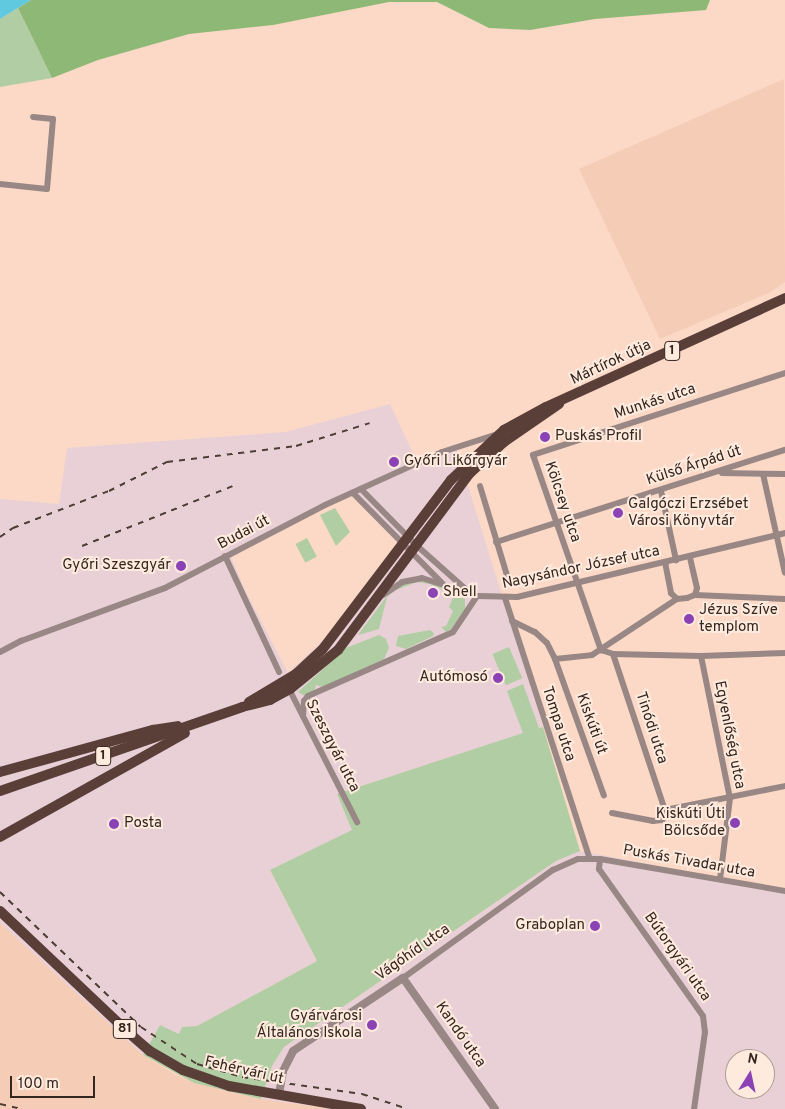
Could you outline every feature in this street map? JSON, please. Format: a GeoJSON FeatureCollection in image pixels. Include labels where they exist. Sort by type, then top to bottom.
{"type":"FeatureCollection","features":[{"type":"Feature","properties":{"kind":"main road","name":"Mártírok útja"},"geometry":{"type":"LineString","coordinates":[[409,544],[452,480],[499,434],[522,419],[559,404],[785,298]]}},
{"type":"Feature","properties":{"kind":"main road","name":"Mártírok útja"},"geometry":{"type":"LineString","coordinates":[[409,544],[481,462],[559,404]]}},
{"type":"Feature","properties":{"kind":"main road","name":"1"},"geometry":{"type":"LineString","coordinates":[[0,791],[206,722],[287,685],[338,650],[369,607],[409,544]]}},
{"type":"Feature","properties":{"kind":"main road","name":"1"},"geometry":{"type":"LineString","coordinates":[[287,685],[329,642],[409,544]]}},
{"type":"Feature","properties":{"kind":"main road"},"geometry":{"type":"LineString","coordinates":[[0,772],[153,730],[206,722]]}},
{"type":"Feature","properties":{"kind":"main road"},"geometry":{"type":"LineString","coordinates":[[0,837],[206,722]]}},
{"type":"Feature","properties":{"kind":"main road","name":"Fehérvári út"},"geometry":{"type":"LineString","coordinates":[[0,911],[150,1051],[204,1079],[361,1109]]}},
{"type":"Feature","properties":{"kind":"street"},"geometry":{"type":"LineString","coordinates":[[0,184],[47,189],[53,119],[33,117]]}},
{"type":"Feature","properties":{"kind":"street","name":"Munkás utca"},"geometry":{"type":"LineString","coordinates":[[533,455],[785,373]]}},
{"type":"Feature","properties":{"kind":"street","name":"Budai út"},"geometry":{"type":"LineString","coordinates":[[0,652],[21,641],[165,588],[225,556],[361,489],[465,443],[499,434]]}},
{"type":"Feature","properties":{"kind":"street","name":"Külső Árpád út"},"geometry":{"type":"LineString","coordinates":[[496,542],[555,521],[661,491],[785,450]]}},
{"type":"Feature","properties":{"kind":"street","name":"Kölcsey utca"},"geometry":{"type":"LineString","coordinates":[[533,455],[576,582],[602,650]]}},
{"type":"Feature","properties":{"kind":"street"},"geometry":{"type":"LineString","coordinates":[[716,473],[785,474]]}},
{"type":"Feature","properties":{"kind":"street"},"geometry":{"type":"LineString","coordinates":[[763,474],[785,572]]}},
{"type":"Feature","properties":{"kind":"street"},"geometry":{"type":"LineString","coordinates":[[480,486],[509,582]]}},
{"type":"Feature","properties":{"kind":"street"},"geometry":{"type":"LineString","coordinates":[[361,489],[442,584]]}},
{"type":"Feature","properties":{"kind":"street"},"geometry":{"type":"LineString","coordinates":[[661,491],[676,560]]}},
{"type":"Feature","properties":{"kind":"street"},"geometry":{"type":"LineString","coordinates":[[303,716],[304,702],[312,694],[453,632],[474,595],[409,544],[353,493]]}},
{"type":"Feature","properties":{"kind":"street","name":"Nagysándor József utca"},"geometry":{"type":"LineString","coordinates":[[369,607],[402,582],[422,578],[474,595],[505,598],[690,557],[785,533]]}},
{"type":"Feature","properties":{"kind":"street"},"geometry":{"type":"LineString","coordinates":[[225,556],[279,672]]}},
{"type":"Feature","properties":{"kind":"street"},"geometry":{"type":"LineString","coordinates":[[690,557],[697,588],[695,595]]}},
{"type":"Feature","properties":{"kind":"street"},"geometry":{"type":"LineString","coordinates":[[665,562],[671,593],[677,599]]}},
{"type":"Feature","properties":{"kind":"street"},"geometry":{"type":"LineString","coordinates":[[555,660],[592,655],[602,650],[677,599],[695,595],[785,599]]}},
{"type":"Feature","properties":{"kind":"street","name":"Tompa utca"},"geometry":{"type":"LineString","coordinates":[[505,598],[589,858]]}},
{"type":"Feature","properties":{"kind":"street","name":"Kiskúti út"},"geometry":{"type":"LineString","coordinates":[[512,621],[535,632],[547,643],[555,660],[604,796]]}},
{"type":"Feature","properties":{"kind":"street"},"geometry":{"type":"LineString","coordinates":[[602,650],[613,654],[701,656],[785,653]]}},
{"type":"Feature","properties":{"kind":"street","name":"Tinódi utca"},"geometry":{"type":"LineString","coordinates":[[613,654],[667,810]]}},
{"type":"Feature","properties":{"kind":"street","name":"Egyenlőség utca"},"geometry":{"type":"LineString","coordinates":[[701,656],[730,798],[720,879]]}},
{"type":"Feature","properties":{"kind":"street","name":"Szeszgyár utca"},"geometry":{"type":"LineString","coordinates":[[287,685],[357,822]]}},
{"type":"Feature","properties":{"kind":"street"},"geometry":{"type":"LineString","coordinates":[[612,813],[653,821],[662,820],[667,810],[785,786]]}},
{"type":"Feature","properties":{"kind":"street","name":"Puskás Tivadar utca"},"geometry":{"type":"LineString","coordinates":[[589,858],[785,891]]}},
{"type":"Feature","properties":{"kind":"street","name":"Vágóhíd utca"},"geometry":{"type":"LineString","coordinates":[[279,1094],[283,1071],[293,1051],[403,978],[553,870],[568,862],[589,858]]}},
{"type":"Feature","properties":{"kind":"street","name":"Bútorgyári utca"},"geometry":{"type":"LineString","coordinates":[[600,859],[599,869],[703,1016],[706,1032],[694,1109]]}},
{"type":"Feature","properties":{"kind":"street","name":"Kandó utca"},"geometry":{"type":"LineString","coordinates":[[403,978],[495,1109]]}},
{"type":"Feature","properties":{"kind":"shaded area"},"geometry":{"type":"Polygon","coordinates":[[[784,79],[785,282],[769,293],[660,339],[579,169],[784,79]]]}},
{"type":"Feature","properties":{"kind":"shaded area"},"geometry":{"type":"Polygon","coordinates":[[[390,404],[417,462],[455,444],[543,727],[337,794],[353,830],[270,871],[317,961],[197,1026],[182,1027],[180,1035],[160,1025],[143,1055],[0,923],[0,499],[59,504],[67,448],[286,432],[390,404]],[[350,492],[229,552],[244,588],[288,673],[336,628],[398,542],[350,492]]]}},
{"type":"Feature","properties":{"kind":"shaded area"},"geometry":{"type":"Polygon","coordinates":[[[580,851],[785,890],[785,1109],[332,1109],[261,1099],[272,1066],[284,1047],[556,861],[580,851]]]}},
{"type":"Feature","properties":{"kind":"shaded area"},"geometry":{"type":"Polygon","coordinates":[[[0,923],[143,1055],[176,1075],[194,1083],[261,1099],[332,1109],[0,1109],[0,923]]]}},
{"type":"Feature","properties":{"kind":"green space"},"geometry":{"type":"Polygon","coordinates":[[[31,0],[710,0],[706,10],[595,19],[530,30],[489,28],[437,2],[389,2],[273,25],[189,34],[98,60],[52,78],[18,8],[31,0]]]}},
{"type":"Feature","properties":{"kind":"green space"},"geometry":{"type":"Polygon","coordinates":[[[18,8],[52,78],[0,87],[0,19],[18,8]]]}},
{"type":"Feature","properties":{"kind":"green space"},"geometry":{"type":"Polygon","coordinates":[[[335,508],[350,532],[336,546],[320,515],[335,508]]]}},
{"type":"Feature","properties":{"kind":"green space"},"geometry":{"type":"Polygon","coordinates":[[[307,538],[317,557],[305,563],[296,544],[307,538]]]}},
{"type":"Feature","properties":{"kind":"green space"},"geometry":{"type":"Polygon","coordinates":[[[416,580],[428,582],[465,599],[465,609],[451,629],[446,632],[441,627],[446,626],[453,611],[449,607],[454,595],[430,584],[417,582],[396,590],[387,597],[379,629],[358,635],[387,596],[397,585],[416,580]]]}},
{"type":"Feature","properties":{"kind":"green space"},"geometry":{"type":"Polygon","coordinates":[[[430,630],[434,633],[433,636],[406,649],[396,646],[398,636],[430,630]]]}},
{"type":"Feature","properties":{"kind":"green space"},"geometry":{"type":"Polygon","coordinates":[[[379,635],[386,639],[389,648],[384,659],[323,687],[316,685],[314,691],[305,696],[298,692],[346,648],[379,635]]]}},
{"type":"Feature","properties":{"kind":"green space"},"geometry":{"type":"Polygon","coordinates":[[[509,647],[522,678],[506,685],[492,654],[509,647]]]}},
{"type":"Feature","properties":{"kind":"green space"},"geometry":{"type":"Polygon","coordinates":[[[523,684],[539,728],[543,727],[580,851],[556,861],[284,1047],[272,1066],[261,1099],[194,1083],[143,1055],[160,1025],[179,1034],[182,1027],[197,1026],[317,961],[270,870],[352,830],[337,794],[523,733],[507,691],[523,684]]]}},
{"type":"Feature","properties":{"kind":"water"},"geometry":{"type":"Polygon","coordinates":[[[0,0],[31,0],[0,19],[0,0]]]}},
{"type":"Feature","properties":{"kind":"railway"},"geometry":{"type":"LineString","coordinates":[[0,537],[13,528],[109,491],[167,462],[296,446],[370,423]]}},
{"type":"Feature","properties":{"kind":"railway"},"geometry":{"type":"LineString","coordinates":[[82,546],[233,486]]}},
{"type":"Feature","properties":{"kind":"railway"},"geometry":{"type":"LineString","coordinates":[[0,892],[141,1027],[197,1064],[242,1077],[362,1094],[408,1109]]}},
{"type":"Feature","properties":{"kind":"railway"},"geometry":{"type":"LineString","coordinates":[[0,1104],[21,1109]]}},
{"type":"Feature","properties":{"kind":"place","name":"Puskás Profil"},"geometry":{"type":"Point","coordinates":[545,437]}},
{"type":"Feature","properties":{"kind":"place","name":"Győri Likőrgyár"},"geometry":{"type":"Point","coordinates":[394,462]}},
{"type":"Feature","properties":{"kind":"place","name":"Galgóczi Erzsébet Városi Könyvtár"},"geometry":{"type":"Point","coordinates":[618,513]}},
{"type":"Feature","properties":{"kind":"place","name":"Győri Szeszgyár"},"geometry":{"type":"Point","coordinates":[181,566]}},
{"type":"Feature","properties":{"kind":"place","name":"Shell"},"geometry":{"type":"Point","coordinates":[433,593]}},
{"type":"Feature","properties":{"kind":"place","name":"Jézus Szíve templom"},"geometry":{"type":"Point","coordinates":[689,619]}},
{"type":"Feature","properties":{"kind":"place","name":"Autómosó"},"geometry":{"type":"Point","coordinates":[498,678]}},
{"type":"Feature","properties":{"kind":"place","name":"Kiskúti Úti Bölcsőde"},"geometry":{"type":"Point","coordinates":[735,823]}},
{"type":"Feature","properties":{"kind":"place","name":"Posta"},"geometry":{"type":"Point","coordinates":[114,824]}},
{"type":"Feature","properties":{"kind":"place","name":"Graboplan"},"geometry":{"type":"Point","coordinates":[595,926]}},
{"type":"Feature","properties":{"kind":"place","name":"Gyárvárosi Általános Iskola"},"geometry":{"type":"Point","coordinates":[372,1025]}}]}
